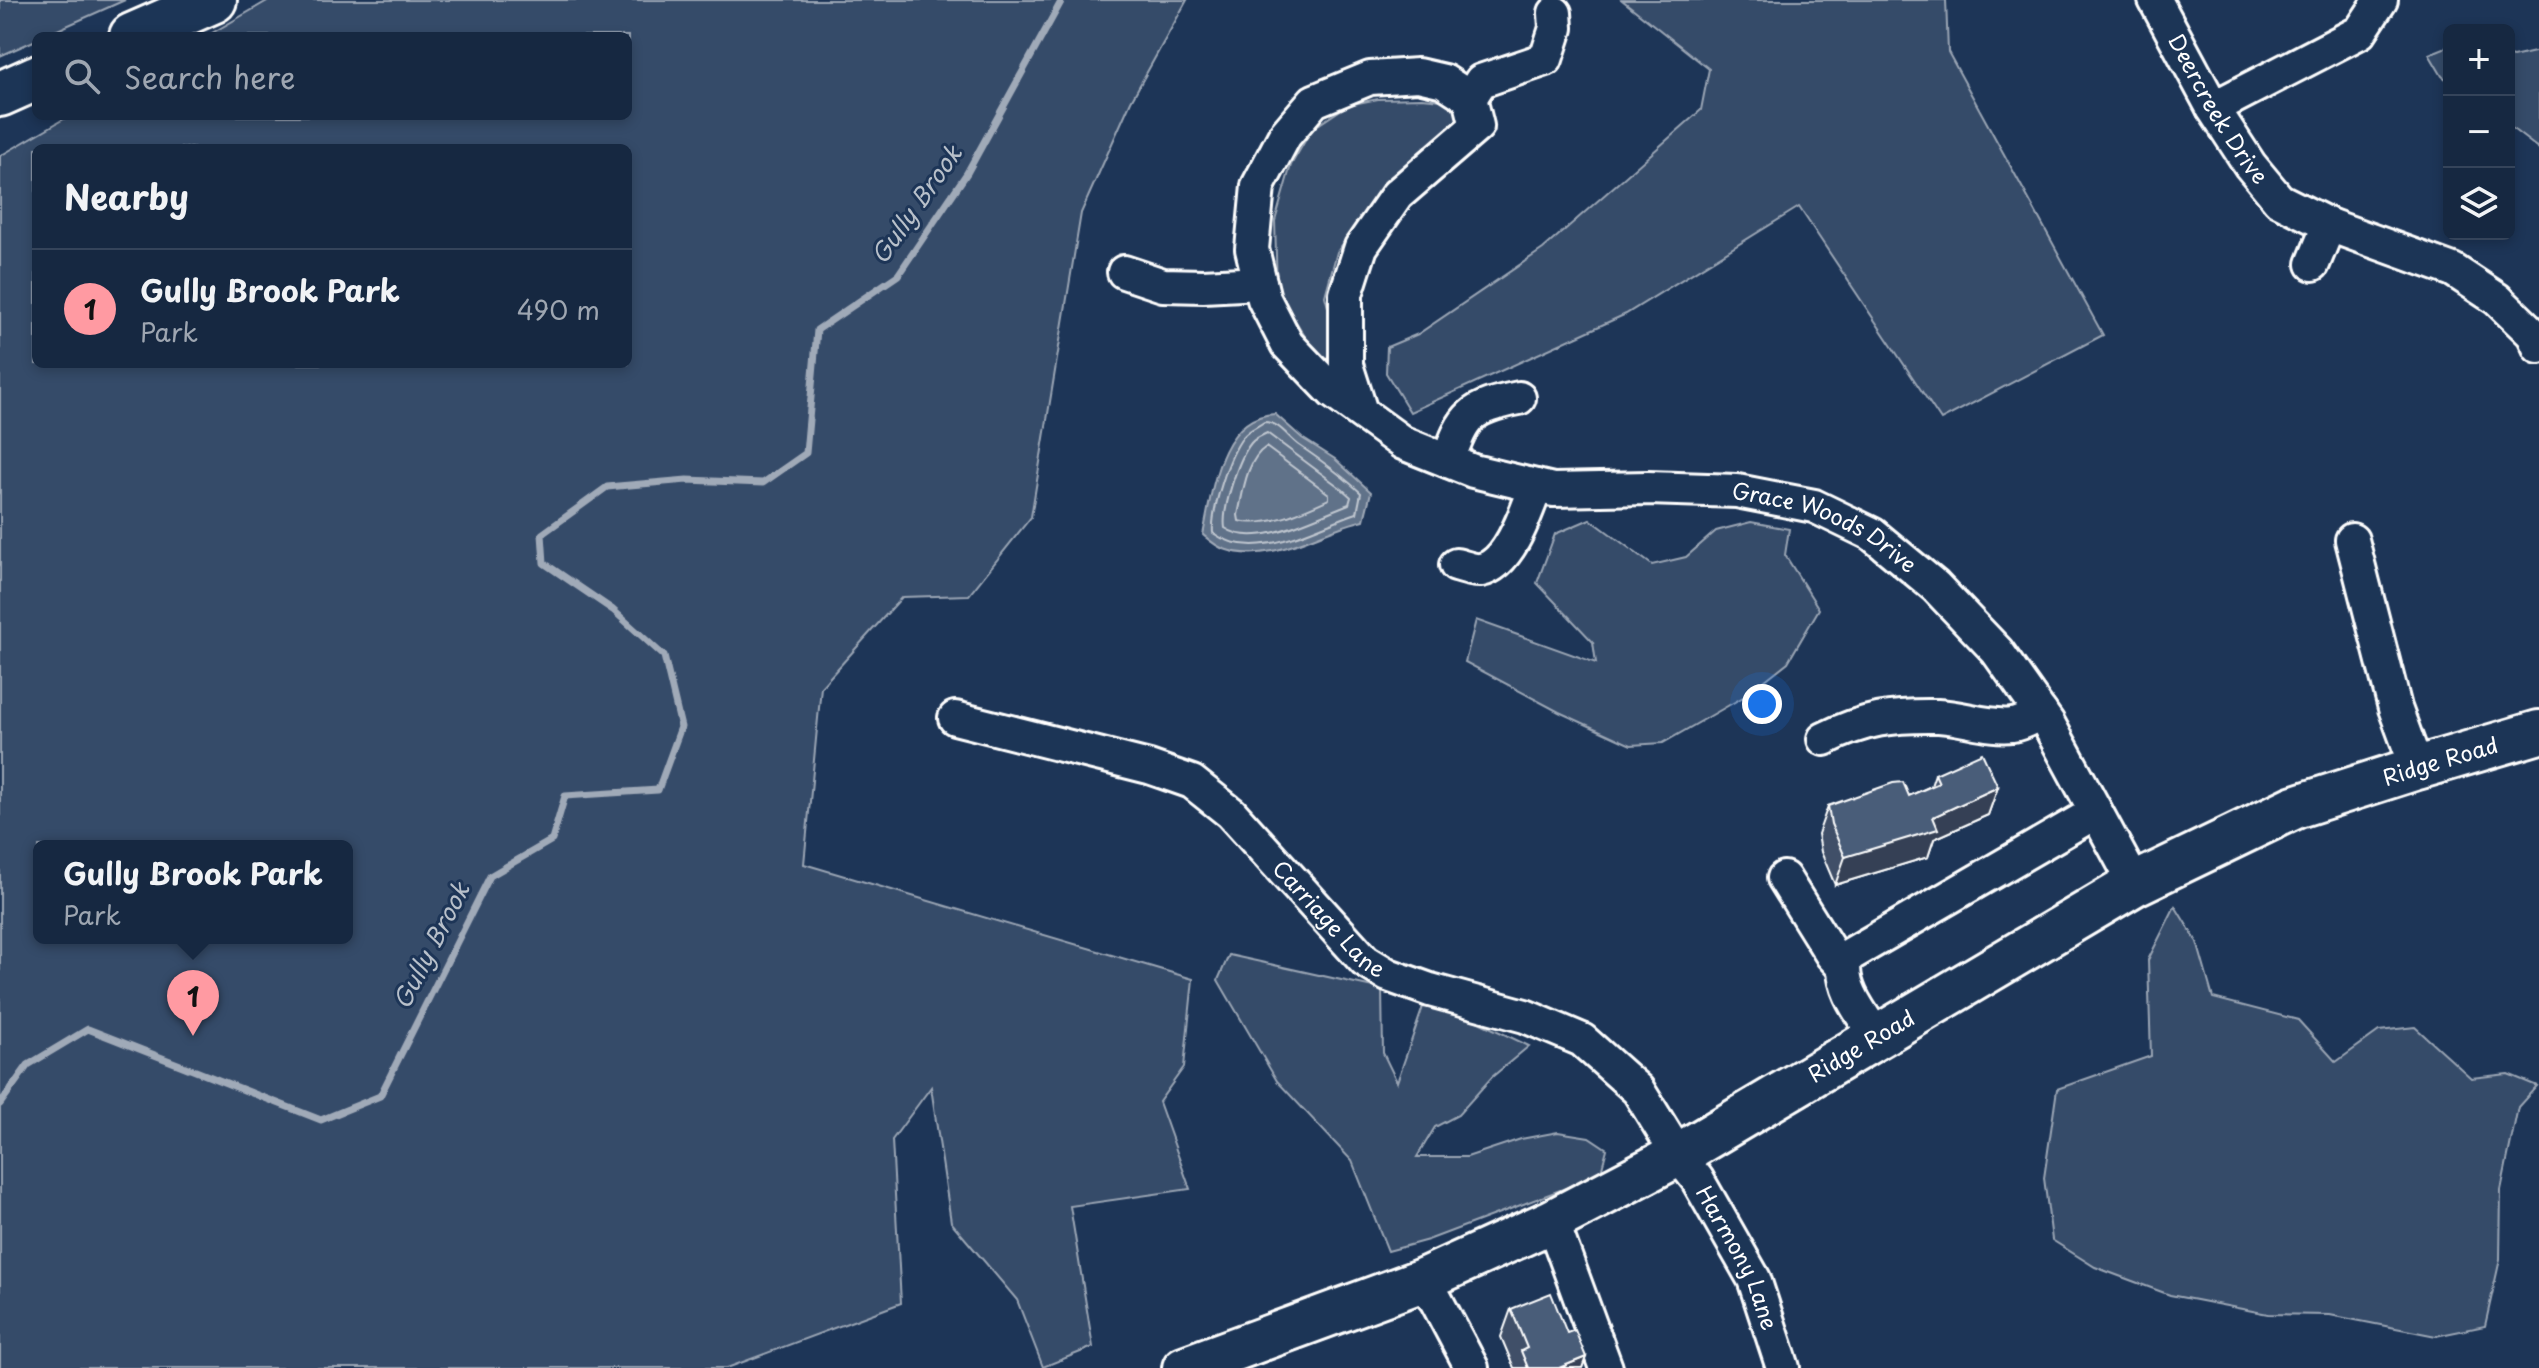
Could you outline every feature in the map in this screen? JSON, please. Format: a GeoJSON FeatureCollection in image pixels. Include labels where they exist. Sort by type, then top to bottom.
{"type":"FeatureCollection","features":[{"type":"Feature","properties":{"kind":"highway"},"geometry":{"type":"LineString","coordinates":[[141,32],[214,0]]}},
{"type":"Feature","properties":{"kind":"highway"},"geometry":{"type":"LineString","coordinates":[[0,94],[32,80]]}},
{"type":"Feature","properties":{"kind":"main road","name":"Ridge Road"},"geometry":{"type":"LineString","coordinates":[[1187,1367],[1420,1281],[1552,1221],[1678,1155],[2135,884],[2295,807],[2539,732]]}},
{"type":"Feature","properties":{"kind":"street","name":"Deercreek Drive"},"geometry":{"type":"LineString","coordinates":[[2155,0],[2213,108],[2250,165],[2279,200],[2329,225],[2453,270],[2497,299],[2533,334],[2539,347]]}},
{"type":"Feature","properties":{"kind":"street"},"geometry":{"type":"LineString","coordinates":[[2213,108],[2360,32],[2381,0]]}},
{"type":"Feature","properties":{"kind":"street"},"geometry":{"type":"LineString","coordinates":[[1361,412],[1346,365],[1346,294],[1361,247],[1397,195],[1477,126],[1470,98],[1481,81],[1546,59],[1556,28],[1555,13]]}},
{"type":"Feature","properties":{"kind":"street","name":"Grace Woods Drive"},"geometry":{"type":"LineString","coordinates":[[1470,98],[1444,81],[1418,75],[1370,78],[1314,101],[1285,135],[1258,186],[1252,249],[1264,299],[1287,344],[1333,392],[1403,443],[1473,471],[1553,490],[1648,488],[1737,491],[1814,506],[1872,534],[1935,586],[1997,651],[2041,713],[2135,884]]}},
{"type":"Feature","properties":{"kind":"street"},"geometry":{"type":"LineString","coordinates":[[2313,264],[2329,225]]}},
{"type":"Feature","properties":{"kind":"street"},"geometry":{"type":"LineString","coordinates":[[1124,272],[1163,285],[1260,283]]}},
{"type":"Feature","properties":{"kind":"street"},"geometry":{"type":"LineString","coordinates":[[1448,461],[1458,431],[1471,414],[1490,404],[1519,398]]}},
{"type":"Feature","properties":{"kind":"street"},"geometry":{"type":"LineString","coordinates":[[1456,565],[1478,571],[1495,561],[1511,545],[1536,486]]}},
{"type":"Feature","properties":{"kind":"street"},"geometry":{"type":"LineString","coordinates":[[2352,540],[2395,708],[2417,768]]}},
{"type":"Feature","properties":{"kind":"street"},"geometry":{"type":"LineString","coordinates":[[1824,739],[1853,724],[1875,719],[1938,716],[1970,719],[1995,726],[2014,725],[2041,713]]}},
{"type":"Feature","properties":{"kind":"street","name":"Carriage Lane"},"geometry":{"type":"LineString","coordinates":[[955,718],[1149,767],[1192,782],[1231,813],[1365,961],[1388,975],[1525,1016],[1582,1040],[1638,1090],[1678,1155]]}},
{"type":"Feature","properties":{"kind":"street"},"geometry":{"type":"LineString","coordinates":[[1843,967],[1846,957],[2096,812]]}},
{"type":"Feature","properties":{"kind":"street"},"geometry":{"type":"LineString","coordinates":[[1784,878],[1832,955],[1843,967],[1855,1004],[1877,1037]]}},
{"type":"Feature","properties":{"kind":"street","name":"Harmony Lane"},"geometry":{"type":"LineString","coordinates":[[1678,1155],[1697,1179],[1754,1279],[1783,1368]]}},
{"type":"Feature","properties":{"kind":"street"},"geometry":{"type":"LineString","coordinates":[[1552,1221],[1606,1368]]}},
{"type":"Feature","properties":{"kind":"street"},"geometry":{"type":"LineString","coordinates":[[1420,1281],[1436,1300],[1472,1368]]}},
{"type":"Feature","properties":{"kind":"shaded area"},"geometry":{"type":"Polygon","coordinates":[[[0,0],[125,0],[53,32],[32,32],[32,42],[0,56],[0,0]]]}},
{"type":"Feature","properties":{"kind":"shaded area"},"geometry":{"type":"Polygon","coordinates":[[[269,0],[1187,0],[1131,101],[1081,213],[1031,517],[969,595],[902,597],[821,687],[804,864],[1193,979],[1184,1067],[1159,1102],[1190,1189],[1070,1206],[1093,1347],[1043,1367],[1017,1300],[951,1222],[931,1087],[892,1140],[901,1303],[727,1368],[0,1368],[0,156],[62,120],[632,120],[632,32],[214,32],[269,0]]]}},
{"type":"Feature","properties":{"kind":"shaded area"},"geometry":{"type":"Polygon","coordinates":[[[1622,0],[1946,0],[1948,52],[2103,335],[1941,420],[1799,207],[1626,314],[1410,412],[1386,373],[1387,347],[1418,334],[1543,249],[1701,110],[1709,69],[1622,0]]]}},
{"type":"Feature","properties":{"kind":"shaded area"},"geometry":{"type":"Polygon","coordinates":[[[2443,48],[2443,77],[2442,76],[2429,54],[2443,48]]]}},
{"type":"Feature","properties":{"kind":"shaded area"},"geometry":{"type":"Polygon","coordinates":[[[2539,51],[2539,149],[2515,131],[2515,57],[2539,51]]]}},
{"type":"Feature","properties":{"kind":"shaded area"},"geometry":{"type":"Polygon","coordinates":[[[1378,99],[1453,101],[1462,125],[1360,220],[1337,252],[1325,296],[1334,330],[1332,360],[1315,353],[1277,290],[1275,221],[1291,165],[1312,129],[1348,105],[1378,99]]]}},
{"type":"Feature","properties":{"kind":"shaded area"},"geometry":{"type":"Polygon","coordinates":[[[1590,519],[1652,565],[1686,557],[1716,531],[1751,522],[1789,529],[1785,555],[1819,609],[1788,662],[1745,696],[1663,743],[1631,745],[1559,712],[1465,662],[1476,620],[1596,663],[1593,642],[1537,583],[1555,534],[1590,519]]]}},
{"type":"Feature","properties":{"kind":"shaded area"},"geometry":{"type":"Polygon","coordinates":[[[2175,906],[2197,942],[2213,998],[2298,1020],[2336,1062],[2379,1031],[2415,1027],[2471,1078],[2508,1074],[2537,1086],[2518,1107],[2501,1190],[2500,1259],[2485,1326],[2436,1336],[2330,1315],[2268,1314],[2170,1295],[2095,1267],[2052,1240],[2044,1178],[2057,1089],[2151,1056],[2148,960],[2175,906]]]}},
{"type":"Feature","properties":{"kind":"shaded area"},"geometry":{"type":"Polygon","coordinates":[[[1229,955],[1382,989],[1383,1053],[1397,1082],[1424,1004],[1460,1013],[1529,1046],[1492,1077],[1458,1115],[1435,1127],[1417,1157],[1467,1157],[1521,1139],[1558,1132],[1589,1137],[1607,1149],[1600,1175],[1428,1240],[1388,1251],[1352,1161],[1277,1081],[1218,980],[1229,955]]]}},
{"type":"Feature","properties":{"kind":"water"},"geometry":{"type":"Polygon","coordinates":[[[1275,414],[1302,438],[1335,459],[1371,492],[1364,520],[1278,550],[1242,553],[1221,548],[1203,535],[1221,460],[1241,428],[1256,418],[1275,414]]]}},
{"type":"Feature","properties":{"kind":"building"},"geometry":{"type":"Polygon","coordinates":[[[1982,753],[1998,787],[1933,817],[1938,829],[1845,857],[1831,824],[1828,806],[1893,783],[1903,782],[1909,796],[1939,783],[1935,774],[1982,753]]]}},
{"type":"Feature","properties":{"kind":"building"},"geometry":{"type":"Polygon","coordinates":[[[1551,1293],[1567,1333],[1575,1330],[1586,1357],[1559,1368],[1528,1368],[1521,1351],[1527,1348],[1511,1309],[1551,1293]]]}},
{"type":"Feature","properties":{"kind":"waterway","name":"Gully Brook"},"geometry":{"type":"LineString","coordinates":[[0,1104],[28,1065],[88,1029],[321,1120],[380,1096],[490,876],[552,840],[565,796],[658,790],[681,727],[664,656],[613,610],[544,563],[542,534],[607,487],[687,480],[763,483],[806,453],[817,330],[898,275],[967,173],[1062,0]]}},
{"type":"Feature","properties":{"kind":"place","name":"Gully Brook Park"},"geometry":{"type":"Point","coordinates":[193,1036]}}]}
